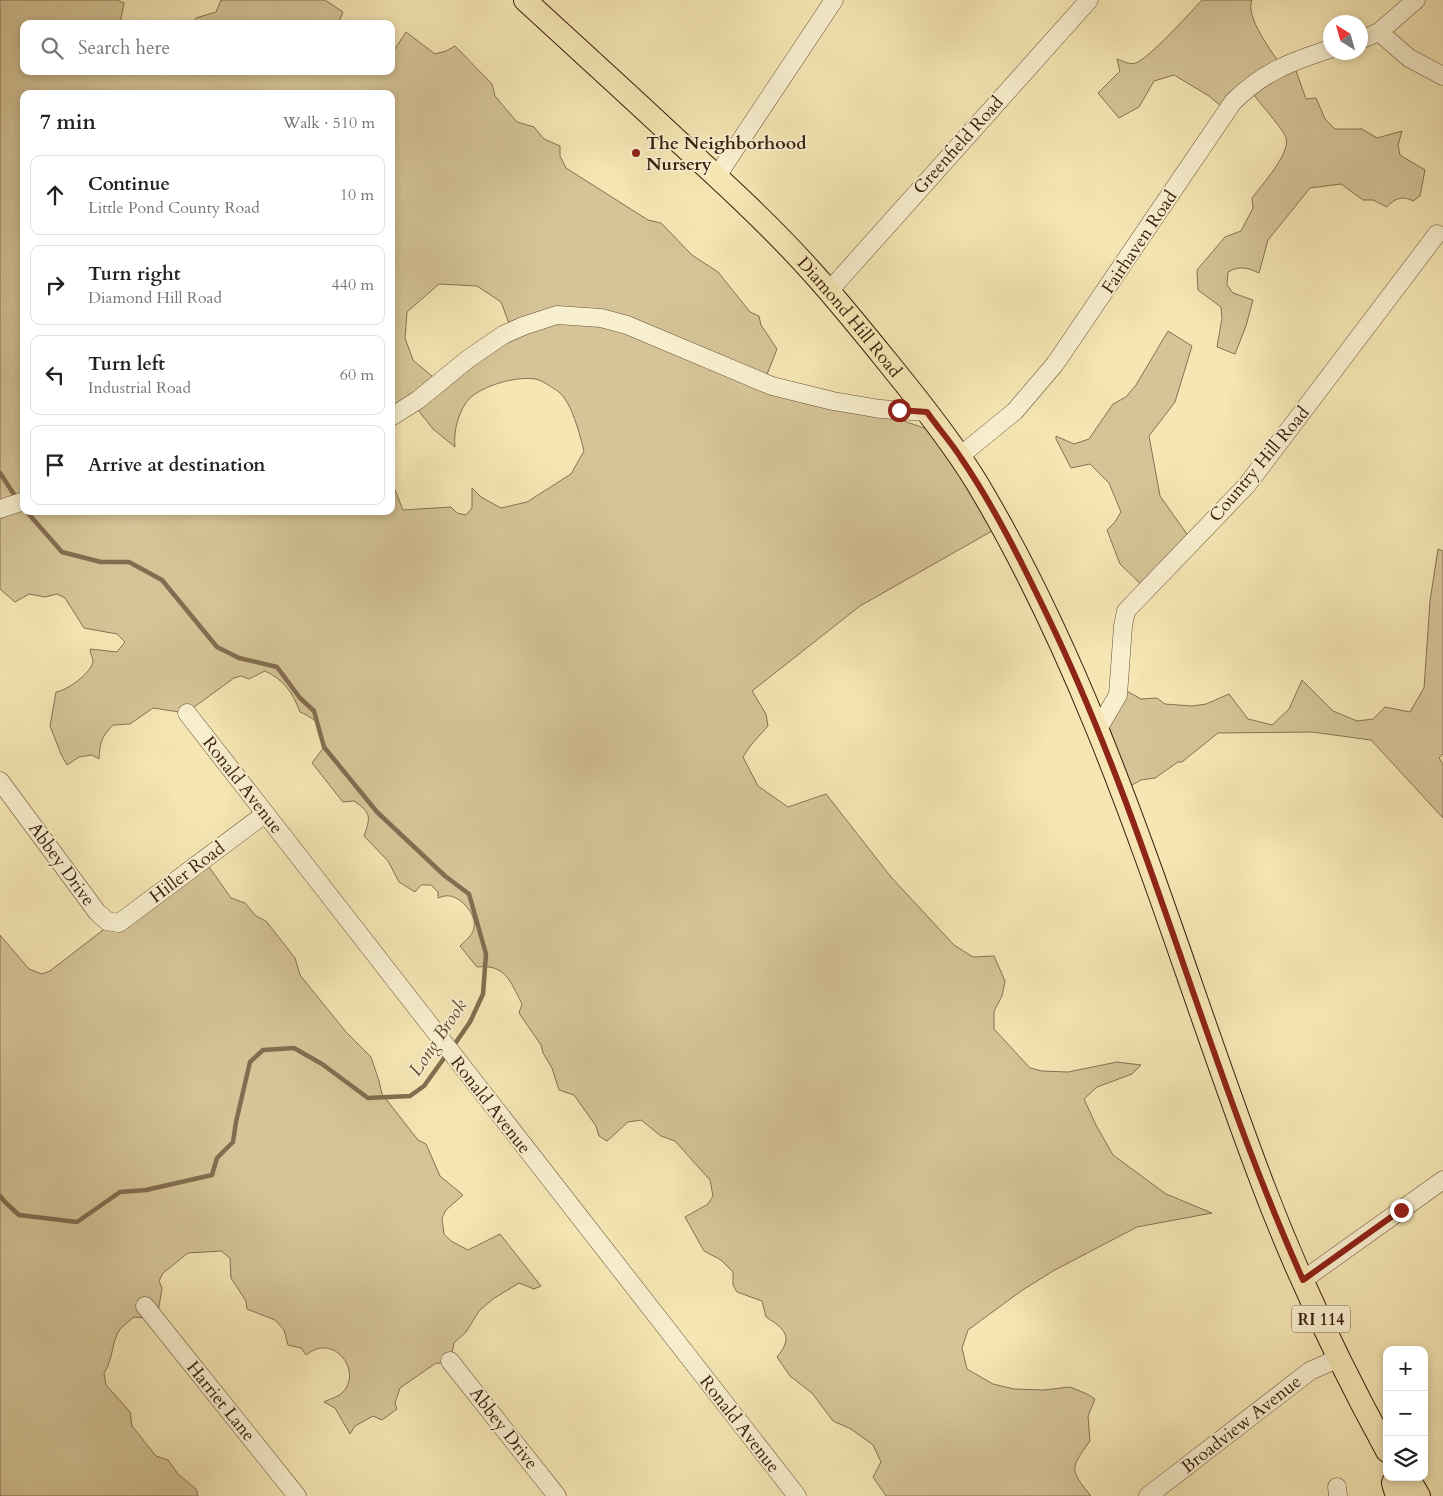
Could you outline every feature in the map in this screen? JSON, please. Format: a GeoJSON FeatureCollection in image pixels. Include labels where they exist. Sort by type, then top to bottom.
{"type":"FeatureCollection","features":[{"type":"Feature","properties":{"kind":"main road","name":"Diamond Hill Road"},"geometry":{"type":"LineString","coordinates":[[525,0],[716,176],[791,250],[857,324],[927,412],[978,484],[1023,565],[1071,665],[1098,728],[1137,831],[1271,1205],[1339,1358],[1383,1443]]}},
{"type":"Feature","properties":{"kind":"main road"},"geometry":{"type":"LineString","coordinates":[[1400,1486],[1419,1496]]}},
{"type":"Feature","properties":{"kind":"street"},"geometry":{"type":"LineString","coordinates":[[716,176],[834,0]]}},
{"type":"Feature","properties":{"kind":"street","name":"Greenfield Road"},"geometry":{"type":"LineString","coordinates":[[829,291],[1089,0]]}},
{"type":"Feature","properties":{"kind":"street"},"geometry":{"type":"LineString","coordinates":[[1368,37],[1379,32],[1416,0]]}},
{"type":"Feature","properties":{"kind":"street"},"geometry":{"type":"LineString","coordinates":[[1379,32],[1410,58],[1443,76]]}},
{"type":"Feature","properties":{"kind":"street","name":"Fairhaven Road"},"geometry":{"type":"LineString","coordinates":[[960,456],[1015,411],[1055,364],[1233,102],[1248,87],[1267,74],[1289,63],[1323,51]]}},
{"type":"Feature","properties":{"kind":"street","name":"Country Hill Road"},"geometry":{"type":"LineString","coordinates":[[1098,728],[1118,695],[1123,626],[1126,611],[1247,484],[1437,234]]}},
{"type":"Feature","properties":{"kind":"street"},"geometry":{"type":"LineString","coordinates":[[395,414],[418,400],[468,359],[503,335],[533,322],[557,315],[600,318],[627,325],[772,386],[880,409],[927,412]]}},
{"type":"Feature","properties":{"kind":"street"},"geometry":{"type":"LineString","coordinates":[[0,509],[20,502]]}},
{"type":"Feature","properties":{"kind":"street","name":"Ronald Avenue"},"geometry":{"type":"LineString","coordinates":[[187,714],[797,1496]]}},
{"type":"Feature","properties":{"kind":"street","name":"Abbey Drive"},"geometry":{"type":"LineString","coordinates":[[0,781],[97,912],[107,921]]}},
{"type":"Feature","properties":{"kind":"street","name":"Hiller Road"},"geometry":{"type":"LineString","coordinates":[[107,921],[119,923],[265,814]]}},
{"type":"Feature","properties":{"kind":"street"},"geometry":{"type":"LineString","coordinates":[[1303,1280],[1443,1180]]}},
{"type":"Feature","properties":{"kind":"street","name":"Harriet Lane"},"geometry":{"type":"LineString","coordinates":[[146,1306],[297,1496]]}},
{"type":"Feature","properties":{"kind":"street","name":"Broadview Avenue"},"geometry":{"type":"LineString","coordinates":[[1148,1496],[1310,1371],[1339,1358]]}},
{"type":"Feature","properties":{"kind":"street","name":"Abbey Drive"},"geometry":{"type":"LineString","coordinates":[[450,1361],[557,1496]]}},
{"type":"Feature","properties":{"kind":"shaded area"},"geometry":{"type":"Polygon","coordinates":[[[0,0],[117,0],[124,3],[121,20],[20,20],[20,75],[395,75],[395,49],[406,32],[435,54],[455,46],[492,84],[495,96],[517,122],[534,127],[544,139],[560,146],[560,156],[566,168],[648,220],[661,223],[692,255],[718,272],[750,312],[759,316],[761,325],[777,349],[764,382],[892,417],[930,430],[999,527],[860,606],[752,691],[766,714],[768,726],[743,757],[758,786],[788,807],[826,794],[891,877],[954,945],[973,957],[994,956],[1005,981],[1002,996],[994,1011],[994,1029],[1030,1068],[1042,1071],[1068,1072],[1117,1062],[1141,1065],[1132,1074],[1097,1087],[1084,1099],[1096,1125],[1113,1155],[1166,1194],[1212,1213],[1137,1227],[1053,1271],[1021,1291],[968,1330],[962,1348],[967,1369],[993,1384],[1014,1389],[1044,1390],[1070,1387],[1095,1399],[1088,1416],[1090,1441],[1079,1458],[1075,1469],[1079,1480],[1091,1496],[886,1496],[873,1477],[881,1462],[873,1445],[851,1429],[833,1421],[812,1393],[790,1376],[777,1357],[785,1344],[785,1334],[766,1317],[762,1301],[737,1292],[733,1285],[733,1272],[721,1260],[704,1251],[685,1217],[708,1204],[713,1196],[710,1180],[675,1141],[661,1136],[641,1120],[628,1122],[607,1141],[599,1136],[596,1126],[574,1095],[559,1090],[552,1068],[543,1053],[541,1045],[519,1013],[522,1004],[510,981],[501,971],[495,968],[477,967],[460,946],[470,936],[474,928],[473,918],[468,908],[455,897],[438,898],[438,892],[431,885],[421,885],[415,892],[399,882],[388,861],[364,836],[368,824],[368,816],[364,809],[354,801],[343,802],[312,763],[324,747],[322,734],[316,721],[300,712],[291,693],[283,683],[265,671],[249,679],[241,676],[234,678],[186,713],[153,708],[130,724],[113,725],[102,740],[99,759],[92,755],[79,757],[67,765],[50,726],[56,692],[72,685],[92,666],[93,661],[90,649],[117,652],[125,642],[117,634],[84,628],[65,598],[57,594],[45,597],[29,594],[15,602],[0,589],[0,0]],[[439,284],[407,312],[405,338],[413,360],[440,383],[513,334],[501,302],[477,286],[439,284]]]}},
{"type":"Feature","properties":{"kind":"shaded area"},"geometry":{"type":"Polygon","coordinates":[[[221,0],[325,0],[343,12],[340,20],[194,20],[216,12],[221,0]]]}},
{"type":"Feature","properties":{"kind":"shaded area"},"geometry":{"type":"Polygon","coordinates":[[[1202,0],[1252,0],[1252,16],[1267,45],[1283,68],[1295,68],[1306,99],[1316,98],[1325,119],[1335,129],[1362,129],[1377,138],[1402,131],[1398,145],[1400,155],[1425,170],[1420,196],[1413,201],[1405,198],[1398,199],[1387,207],[1373,200],[1363,200],[1341,184],[1310,188],[1268,240],[1259,273],[1244,268],[1236,268],[1228,272],[1227,285],[1233,293],[1253,300],[1246,326],[1235,354],[1217,347],[1222,318],[1221,307],[1198,290],[1197,270],[1225,237],[1241,231],[1253,208],[1252,198],[1284,152],[1286,138],[1284,134],[1253,94],[1229,113],[1209,96],[1174,75],[1154,81],[1139,107],[1119,118],[1098,93],[1120,71],[1117,59],[1131,64],[1142,59],[1202,0]]]}},
{"type":"Feature","properties":{"kind":"shaded area"},"geometry":{"type":"Polygon","coordinates":[[[1168,331],[1192,346],[1175,402],[1149,436],[1160,496],[1194,544],[1149,592],[1120,564],[1107,530],[1121,512],[1109,483],[1090,464],[1071,468],[1056,436],[1074,444],[1089,439],[1113,404],[1126,397],[1136,385],[1168,331]]]}},
{"type":"Feature","properties":{"kind":"shaded area"},"geometry":{"type":"Polygon","coordinates":[[[1438,549],[1443,551],[1443,754],[1439,758],[1443,764],[1443,818],[1371,740],[1312,732],[1218,733],[1182,762],[1178,762],[1155,778],[1141,780],[1123,790],[1120,785],[1106,715],[1123,689],[1141,699],[1157,698],[1165,704],[1192,706],[1206,704],[1229,694],[1248,719],[1272,725],[1289,709],[1302,680],[1333,711],[1357,721],[1373,719],[1385,707],[1410,712],[1424,688],[1430,601],[1438,549]]]}},
{"type":"Feature","properties":{"kind":"shaded area"},"geometry":{"type":"Polygon","coordinates":[[[207,864],[231,898],[245,903],[256,916],[266,921],[295,958],[300,975],[346,1032],[371,1057],[382,1094],[418,1140],[426,1144],[440,1176],[463,1195],[446,1210],[442,1218],[444,1234],[451,1241],[468,1250],[500,1234],[541,1286],[534,1289],[519,1283],[493,1299],[479,1311],[466,1332],[454,1343],[450,1364],[436,1363],[400,1388],[395,1403],[397,1409],[382,1420],[373,1416],[355,1426],[350,1434],[335,1408],[324,1402],[342,1393],[347,1386],[349,1370],[342,1356],[328,1348],[320,1348],[306,1355],[301,1348],[288,1345],[284,1330],[275,1320],[247,1309],[246,1301],[231,1278],[230,1258],[221,1251],[188,1253],[163,1273],[159,1281],[162,1288],[157,1319],[134,1317],[121,1328],[104,1373],[106,1385],[130,1412],[132,1426],[156,1456],[168,1460],[178,1474],[196,1489],[198,1496],[0,1496],[0,935],[29,969],[42,974],[50,971],[112,923],[207,864]]]}},
{"type":"Feature","properties":{"kind":"waterway","name":"Long Brook"},"geometry":{"type":"LineString","coordinates":[[0,473],[17,499]]}},
{"type":"Feature","properties":{"kind":"waterway","name":"Long Brook"},"geometry":{"type":"LineString","coordinates":[[30,515],[62,552],[101,562],[129,562],[162,580],[217,647],[239,658],[277,667],[300,698],[314,711],[324,747],[377,812],[445,876],[469,894],[486,954],[483,994],[470,1022],[452,1048]]}},
{"type":"Feature","properties":{"kind":"waterway","name":"Long Brook"},"geometry":{"type":"LineString","coordinates":[[0,1196],[19,1215],[77,1222],[120,1192],[146,1190],[212,1175],[217,1158],[233,1142],[250,1062],[263,1050],[294,1048],[322,1064],[368,1098],[410,1096],[424,1086],[447,1054]]}},
{"type":"Feature","properties":{"kind":"place","name":"The Neighborhood Nursery"},"geometry":{"type":"Point","coordinates":[636,153]}},
{"type":"Feature","properties":{"kind":"route"},"geometry":{"type":"LineString","coordinates":[[899,410],[927,412],[960,456],[978,484],[1023,565],[1071,665],[1135,824],[1249,1147],[1303,1280],[1401,1210]]}}]}
